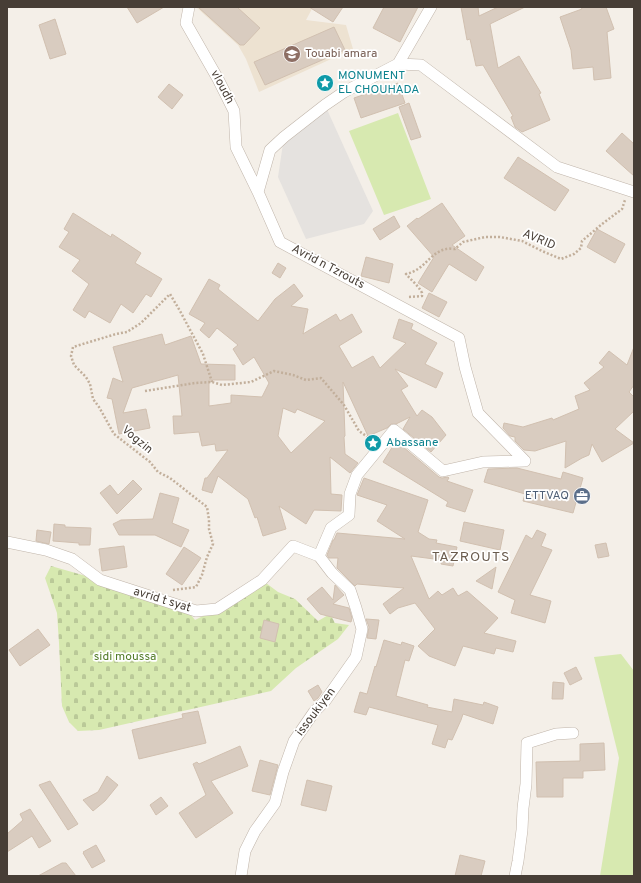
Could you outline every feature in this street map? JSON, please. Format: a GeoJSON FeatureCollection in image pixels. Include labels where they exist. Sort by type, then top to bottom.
{"type":"FeatureCollection","features":[{"type":"Feature","properties":{"kind":"street","name":"vloudh"},"geometry":{"type":"LineString","coordinates":[[189,7],[186,23],[218,79],[234,111],[236,147],[258,192]]}},
{"type":"Feature","properties":{"kind":"street"},"geometry":{"type":"LineString","coordinates":[[398,64],[431,7]]}},
{"type":"Feature","properties":{"kind":"street"},"geometry":{"type":"LineString","coordinates":[[258,192],[270,150],[284,137],[344,92],[398,64],[422,65],[557,167],[633,192]]}},
{"type":"Feature","properties":{"kind":"street","name":"Avrid n Tzrouts"},"geometry":{"type":"LineString","coordinates":[[258,192],[280,242],[459,338],[465,367],[478,413],[525,461],[483,462],[443,471],[394,430],[380,446]]}},
{"type":"Feature","properties":{"kind":"street"},"geometry":{"type":"LineString","coordinates":[[319,556],[330,528],[348,515],[350,494],[357,475],[380,446]]}},
{"type":"Feature","properties":{"kind":"street","name":"avrid t syat"},"geometry":{"type":"LineString","coordinates":[[7,542],[46,550],[72,559],[100,580],[196,611],[217,609],[262,580],[293,546],[319,556]]}},
{"type":"Feature","properties":{"kind":"street","name":"issoukiyen"},"geometry":{"type":"LineString","coordinates":[[241,876],[245,851],[255,831],[275,803],[283,772],[294,741],[356,657],[362,629],[350,590],[332,573],[319,556]]}},
{"type":"Feature","properties":{"kind":"street"},"geometry":{"type":"LineString","coordinates":[[515,876],[522,830],[526,784],[527,742],[556,734],[573,733]]}},
{"type":"Feature","properties":{"kind":"path","name":"AVRID"},"geometry":{"type":"LineString","coordinates":[[394,303],[401,299],[422,296],[422,292],[418,285],[406,274],[412,273],[421,268],[436,253],[446,249],[456,249],[463,242],[485,237],[500,237],[522,241],[561,259],[574,254],[581,248],[582,242],[622,209],[628,196],[633,192]]}},
{"type":"Feature","properties":{"kind":"path","name":"Vogzin"},"geometry":{"type":"LineString","coordinates":[[172,590],[196,587],[202,575],[207,557],[213,544],[206,507],[170,478],[158,472],[150,462],[114,434],[93,399],[90,384],[86,377],[74,365],[71,356],[73,347],[126,332],[141,323],[170,294],[203,354],[212,382]]}},
{"type":"Feature","properties":{"kind":"path"},"geometry":{"type":"LineString","coordinates":[[145,391],[195,383],[212,382],[222,386],[251,382],[274,371],[293,375],[306,380],[321,378],[344,405],[359,432],[380,446]]}},
{"type":"Feature","properties":{"kind":"shaded area","name":"Touabi amara"},"geometry":{"type":"Polygon","coordinates":[[[196,7],[313,7],[306,20],[346,25],[353,49],[259,92],[246,59],[238,45],[196,7]]]}},
{"type":"Feature","properties":{"kind":"shaded area"},"geometry":{"type":"Polygon","coordinates":[[[325,105],[373,211],[364,224],[306,239],[278,177],[284,137],[325,105]]]}},
{"type":"Feature","properties":{"kind":"green space"},"geometry":{"type":"Polygon","coordinates":[[[398,113],[431,199],[384,215],[349,131],[398,113]]]}},
{"type":"Feature","properties":{"kind":"green space","name":"sidi moussa"},"geometry":{"type":"Polygon","coordinates":[[[51,566],[100,580],[185,608],[195,620],[217,609],[262,580],[278,592],[295,599],[318,621],[330,614],[335,623],[349,625],[338,639],[296,668],[271,691],[99,730],[78,731],[69,722],[62,706],[57,613],[45,578],[51,566]]]}},
{"type":"Feature","properties":{"kind":"green space"},"geometry":{"type":"Polygon","coordinates":[[[621,654],[634,671],[634,876],[600,876],[619,758],[594,657],[621,654]]]}},
{"type":"Feature","properties":{"kind":"building"},"geometry":{"type":"Polygon","coordinates":[[[127,7],[164,7],[137,23],[127,7]]]}},
{"type":"Feature","properties":{"kind":"building"},"geometry":{"type":"Polygon","coordinates":[[[198,7],[237,7],[260,28],[244,45],[240,45],[198,7]]]}},
{"type":"Feature","properties":{"kind":"building"},"geometry":{"type":"Polygon","coordinates":[[[309,7],[343,7],[333,22],[309,7]]]}},
{"type":"Feature","properties":{"kind":"building"},"geometry":{"type":"Polygon","coordinates":[[[384,7],[418,7],[400,42],[373,28],[384,7]]]}},
{"type":"Feature","properties":{"kind":"building"},"geometry":{"type":"Polygon","coordinates":[[[461,7],[478,7],[479,16],[498,7],[525,7],[490,24],[498,68],[519,56],[541,93],[539,94],[550,120],[522,132],[515,127],[511,117],[513,116],[483,65],[476,66],[470,39],[467,40],[461,7]]]}},
{"type":"Feature","properties":{"kind":"building"},"geometry":{"type":"Polygon","coordinates":[[[581,7],[606,7],[614,29],[607,32],[611,78],[594,80],[593,67],[573,69],[571,50],[560,17],[582,9],[581,7]]]}},
{"type":"Feature","properties":{"kind":"building"},"geometry":{"type":"Polygon","coordinates":[[[55,19],[66,54],[50,59],[39,25],[55,19]]]}},
{"type":"Feature","properties":{"kind":"building"},"geometry":{"type":"Polygon","coordinates":[[[334,27],[345,50],[265,85],[254,62],[334,27]]]}},
{"type":"Feature","properties":{"kind":"building"},"geometry":{"type":"Polygon","coordinates":[[[398,83],[405,103],[361,118],[354,98],[398,83]]]}},
{"type":"Feature","properties":{"kind":"building"},"geometry":{"type":"Polygon","coordinates":[[[169,84],[183,95],[172,109],[158,97],[169,84]]]}},
{"type":"Feature","properties":{"kind":"building"},"geometry":{"type":"Polygon","coordinates":[[[409,103],[421,137],[411,140],[399,107],[409,103]]]}},
{"type":"Feature","properties":{"kind":"building"},"geometry":{"type":"Polygon","coordinates":[[[622,133],[634,144],[634,176],[606,151],[622,133]]]}},
{"type":"Feature","properties":{"kind":"building"},"geometry":{"type":"Polygon","coordinates":[[[518,157],[569,190],[555,211],[504,178],[518,157]]]}},
{"type":"Feature","properties":{"kind":"building"},"geometry":{"type":"Polygon","coordinates":[[[442,203],[465,236],[452,245],[484,267],[476,281],[449,264],[432,292],[418,283],[434,257],[407,226],[442,203]]]}},
{"type":"Feature","properties":{"kind":"building"},"geometry":{"type":"Polygon","coordinates":[[[73,213],[111,237],[112,234],[141,253],[135,263],[162,279],[151,297],[146,294],[133,313],[121,304],[110,323],[89,311],[85,318],[73,310],[89,284],[72,271],[80,260],[59,247],[69,232],[64,229],[73,213]]]}},
{"type":"Feature","properties":{"kind":"building"},"geometry":{"type":"Polygon","coordinates":[[[394,216],[400,227],[380,240],[373,229],[394,216]]]}},
{"type":"Feature","properties":{"kind":"building"},"geometry":{"type":"Polygon","coordinates":[[[597,229],[625,244],[615,263],[587,247],[597,229]]]}},
{"type":"Feature","properties":{"kind":"building"},"geometry":{"type":"Polygon","coordinates":[[[366,257],[393,264],[389,283],[361,276],[366,257]]]}},
{"type":"Feature","properties":{"kind":"building"},"geometry":{"type":"Polygon","coordinates":[[[278,263],[286,268],[280,278],[272,273],[278,263]]]}},
{"type":"Feature","properties":{"kind":"building"},"geometry":{"type":"Polygon","coordinates":[[[209,279],[220,285],[218,289],[258,321],[275,299],[294,284],[303,296],[291,306],[308,309],[303,334],[336,314],[340,321],[352,314],[362,332],[339,346],[352,368],[373,356],[380,368],[406,343],[393,338],[399,319],[413,324],[411,329],[437,343],[425,364],[443,373],[436,388],[395,369],[408,386],[401,390],[417,416],[422,410],[432,417],[446,435],[431,452],[403,429],[410,417],[396,424],[391,424],[387,428],[368,436],[343,382],[345,454],[358,463],[350,473],[330,457],[331,494],[342,495],[341,511],[314,510],[306,524],[279,506],[286,529],[263,536],[257,517],[255,518],[248,499],[218,476],[212,493],[202,490],[205,478],[207,478],[228,450],[216,451],[215,444],[202,446],[199,432],[174,434],[173,416],[182,416],[178,375],[132,388],[123,413],[146,409],[150,428],[119,434],[112,399],[107,398],[113,378],[123,382],[113,347],[162,334],[165,345],[191,336],[201,364],[235,365],[235,380],[209,380],[209,406],[231,403],[231,395],[262,397],[269,383],[254,357],[243,365],[233,349],[238,345],[217,328],[209,338],[200,330],[205,323],[189,314],[209,279]],[[283,408],[278,436],[291,453],[325,421],[297,409],[295,413],[283,408]]]}},
{"type":"Feature","properties":{"kind":"building"},"geometry":{"type":"Polygon","coordinates":[[[429,293],[447,302],[439,317],[422,308],[429,293]]]}},
{"type":"Feature","properties":{"kind":"building"},"geometry":{"type":"Polygon","coordinates":[[[634,347],[634,385],[629,392],[634,397],[634,411],[615,429],[634,443],[602,462],[592,444],[589,455],[565,468],[566,441],[535,451],[524,450],[515,441],[515,437],[510,436],[503,428],[504,423],[523,427],[552,418],[553,420],[579,409],[575,396],[590,390],[584,383],[604,367],[599,363],[609,351],[627,365],[634,347]]]}},
{"type":"Feature","properties":{"kind":"building"},"geometry":{"type":"Polygon","coordinates":[[[396,441],[439,477],[448,477],[449,478],[447,481],[473,490],[465,512],[446,506],[448,502],[383,462],[396,441]]]}},
{"type":"Feature","properties":{"kind":"building"},"geometry":{"type":"Polygon","coordinates":[[[517,468],[561,479],[563,472],[583,478],[573,513],[523,501],[525,494],[484,482],[488,469],[517,468]]]}},
{"type":"Feature","properties":{"kind":"building"},"geometry":{"type":"Polygon","coordinates":[[[364,478],[428,500],[418,532],[429,539],[437,540],[436,543],[457,547],[453,566],[441,564],[442,560],[411,556],[429,599],[438,591],[442,595],[453,588],[458,596],[467,591],[498,618],[484,633],[516,641],[513,652],[496,648],[494,654],[463,646],[455,666],[429,656],[418,646],[435,629],[415,603],[398,608],[390,614],[383,604],[404,588],[357,584],[355,586],[337,568],[338,558],[329,558],[327,555],[337,533],[405,539],[377,521],[387,505],[357,495],[364,478]]]}},
{"type":"Feature","properties":{"kind":"building"},"geometry":{"type":"Polygon","coordinates":[[[133,480],[142,489],[117,514],[100,493],[110,485],[118,495],[133,480]]]}},
{"type":"Feature","properties":{"kind":"building"},"geometry":{"type":"Polygon","coordinates":[[[160,493],[179,498],[172,523],[189,530],[181,547],[155,535],[119,535],[113,524],[121,520],[153,519],[160,493]]]}},
{"type":"Feature","properties":{"kind":"building"},"geometry":{"type":"Polygon","coordinates":[[[464,522],[504,530],[500,550],[460,541],[464,522]]]}},
{"type":"Feature","properties":{"kind":"building"},"geometry":{"type":"Polygon","coordinates":[[[54,524],[65,525],[65,527],[91,528],[90,545],[53,541],[54,524]]]}},
{"type":"Feature","properties":{"kind":"building"},"geometry":{"type":"Polygon","coordinates":[[[37,530],[51,532],[49,544],[36,541],[37,530]]]}},
{"type":"Feature","properties":{"kind":"building"},"geometry":{"type":"Polygon","coordinates":[[[537,530],[546,534],[541,546],[552,550],[530,595],[551,601],[545,623],[511,613],[515,600],[498,592],[526,535],[532,539],[537,530]]]}},
{"type":"Feature","properties":{"kind":"building"},"geometry":{"type":"Polygon","coordinates":[[[606,543],[609,556],[598,558],[595,545],[606,543]]]}},
{"type":"Feature","properties":{"kind":"building"},"geometry":{"type":"Polygon","coordinates":[[[124,546],[127,567],[102,571],[99,549],[124,546]]]}},
{"type":"Feature","properties":{"kind":"building"},"geometry":{"type":"Polygon","coordinates":[[[184,547],[201,558],[182,585],[166,574],[184,547]]]}},
{"type":"Feature","properties":{"kind":"building"},"geometry":{"type":"Polygon","coordinates":[[[496,567],[492,589],[476,581],[496,567]]]}},
{"type":"Feature","properties":{"kind":"building"},"geometry":{"type":"Polygon","coordinates":[[[335,585],[344,595],[333,604],[349,608],[352,618],[351,622],[320,614],[307,599],[322,587],[333,600],[335,585]]]}},
{"type":"Feature","properties":{"kind":"building"},"geometry":{"type":"Polygon","coordinates":[[[366,619],[379,620],[376,639],[367,638],[369,627],[366,619]]]}},
{"type":"Feature","properties":{"kind":"building"},"geometry":{"type":"Polygon","coordinates":[[[264,620],[279,624],[275,642],[260,638],[264,620]]]}},
{"type":"Feature","properties":{"kind":"building"},"geometry":{"type":"Polygon","coordinates":[[[38,629],[50,645],[20,666],[9,650],[38,629]]]}},
{"type":"Feature","properties":{"kind":"building"},"geometry":{"type":"Polygon","coordinates":[[[384,640],[401,645],[402,642],[414,646],[409,661],[405,660],[396,696],[428,705],[427,707],[452,712],[454,699],[483,705],[484,702],[498,707],[493,724],[463,714],[452,740],[448,739],[445,748],[432,744],[438,725],[369,707],[366,715],[354,712],[360,692],[367,694],[384,640]]]}},
{"type":"Feature","properties":{"kind":"building"},"geometry":{"type":"Polygon","coordinates":[[[576,667],[582,679],[570,685],[564,673],[576,667]]]}},
{"type":"Feature","properties":{"kind":"building"},"geometry":{"type":"Polygon","coordinates":[[[553,682],[564,683],[563,699],[552,699],[553,682]]]}},
{"type":"Feature","properties":{"kind":"building"},"geometry":{"type":"Polygon","coordinates":[[[318,685],[322,692],[314,701],[308,691],[318,685]]]}},
{"type":"Feature","properties":{"kind":"building"},"geometry":{"type":"Polygon","coordinates":[[[198,711],[206,743],[139,759],[132,730],[183,718],[182,714],[198,711]]]}},
{"type":"Feature","properties":{"kind":"building"},"geometry":{"type":"Polygon","coordinates":[[[604,743],[605,770],[583,771],[583,778],[563,778],[563,797],[537,797],[536,762],[580,761],[580,744],[604,743]]]}},
{"type":"Feature","properties":{"kind":"building"},"geometry":{"type":"Polygon","coordinates":[[[240,746],[248,766],[211,781],[233,813],[196,838],[179,813],[206,795],[193,764],[197,762],[199,764],[240,746]]]}},
{"type":"Feature","properties":{"kind":"building"},"geometry":{"type":"Polygon","coordinates":[[[260,760],[278,765],[270,795],[252,791],[260,760]]]}},
{"type":"Feature","properties":{"kind":"building"},"geometry":{"type":"Polygon","coordinates":[[[107,776],[118,785],[105,801],[93,811],[83,800],[98,792],[107,776]]]}},
{"type":"Feature","properties":{"kind":"building"},"geometry":{"type":"Polygon","coordinates":[[[307,780],[332,786],[326,811],[301,805],[307,780]]]}},
{"type":"Feature","properties":{"kind":"building"},"geometry":{"type":"Polygon","coordinates":[[[50,781],[78,824],[68,830],[39,785],[50,781]]]}},
{"type":"Feature","properties":{"kind":"building"},"geometry":{"type":"Polygon","coordinates":[[[161,797],[168,806],[156,815],[150,805],[161,797]]]}},
{"type":"Feature","properties":{"kind":"building"},"geometry":{"type":"Polygon","coordinates":[[[30,809],[51,841],[39,848],[32,836],[7,852],[7,834],[23,820],[20,814],[30,809]]]}},
{"type":"Feature","properties":{"kind":"building"},"geometry":{"type":"Polygon","coordinates":[[[96,845],[105,861],[92,868],[83,852],[96,845]]]}},
{"type":"Feature","properties":{"kind":"building"},"geometry":{"type":"Polygon","coordinates":[[[460,855],[485,861],[481,876],[455,876],[460,855]]]}},
{"type":"Feature","properties":{"kind":"building"},"geometry":{"type":"Polygon","coordinates":[[[62,863],[66,863],[76,876],[38,876],[62,863]]]}},
{"type":"Feature","properties":{"kind":"place","name":"Touabi amara"},"geometry":{"type":"Point","coordinates":[292,54]}},
{"type":"Feature","properties":{"kind":"place","name":"MONUMENT EL CHOUHADA"},"geometry":{"type":"Point","coordinates":[325,83]}},
{"type":"Feature","properties":{"kind":"place","name":"Abassane"},"geometry":{"type":"Point","coordinates":[373,443]}},
{"type":"Feature","properties":{"kind":"place","name":"ETTVAQ"},"geometry":{"type":"Point","coordinates":[582,496]}},
{"type":"Feature","properties":{"kind":"district","name":"TAZROUTS"},"geometry":{"type":"Point","coordinates":[471,557]}}]}
